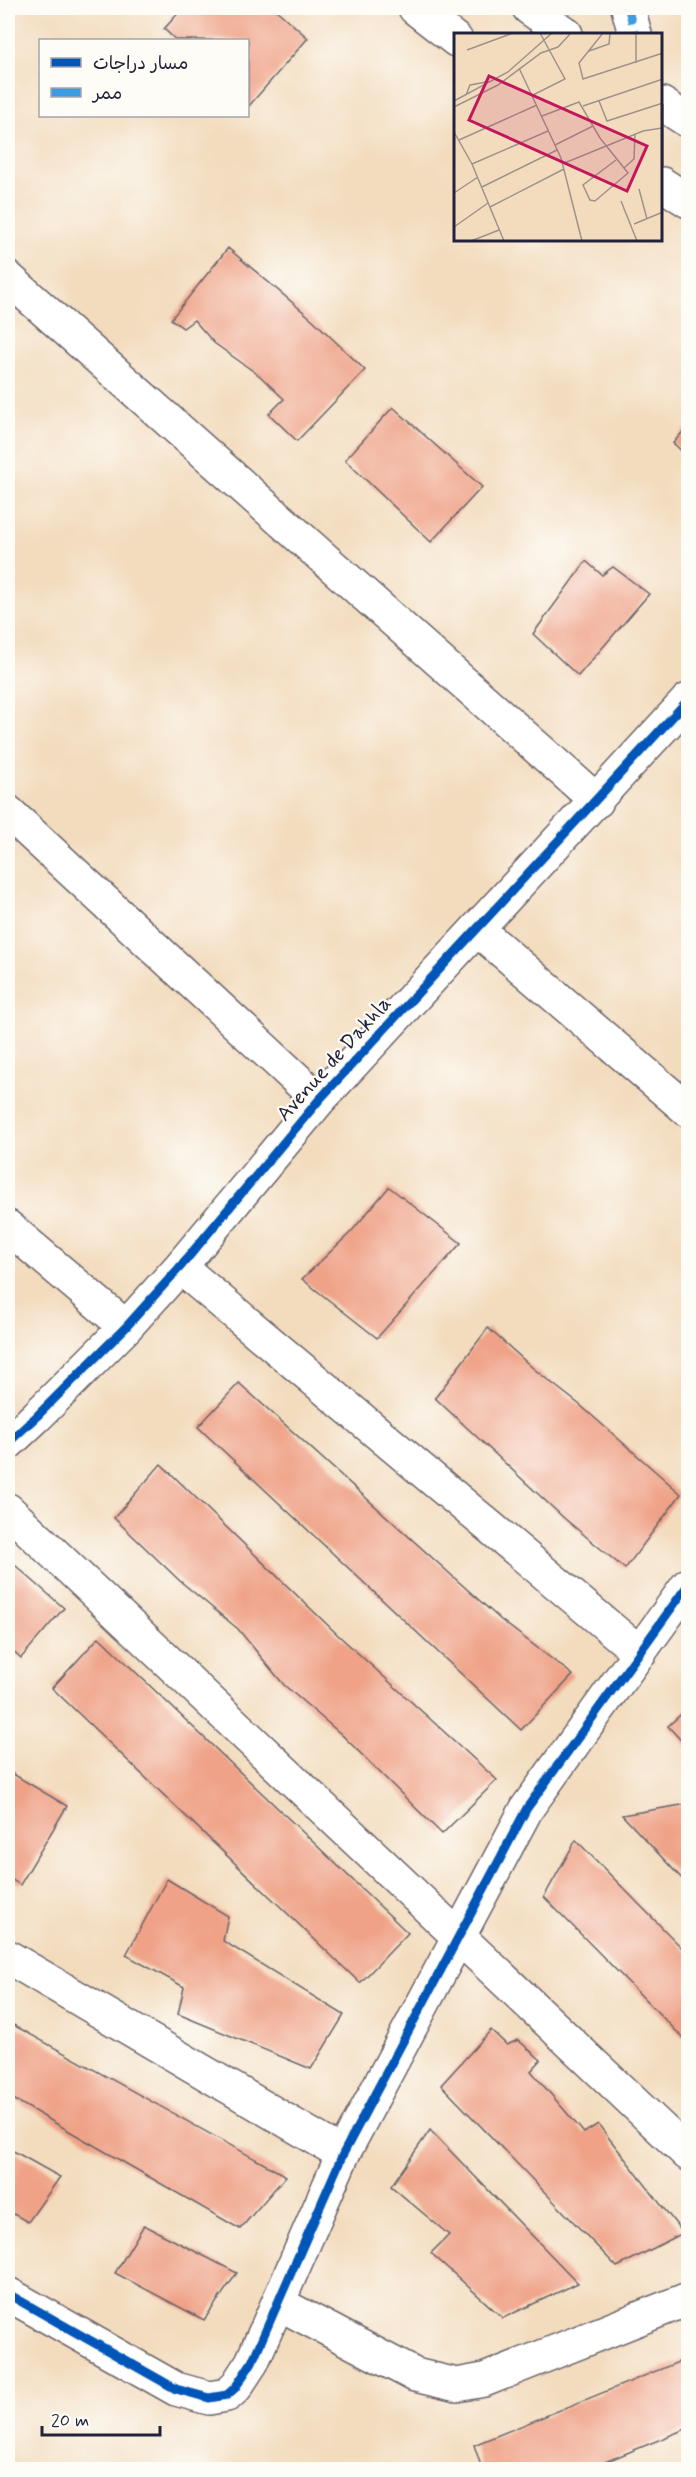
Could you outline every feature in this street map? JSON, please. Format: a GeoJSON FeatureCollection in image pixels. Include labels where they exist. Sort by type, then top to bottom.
{"type":"FeatureCollection","features":[{"type":"Feature","properties":{"kind":"street"},"geometry":{"type":"LineString","coordinates":[[415,8],[454,38]]}},
{"type":"Feature","properties":{"kind":"street"},"geometry":{"type":"LineString","coordinates":[[529,8],[565,33]]}},
{"type":"Feature","properties":{"kind":"street"},"geometry":{"type":"LineString","coordinates":[[628,8],[635,33]]}},
{"type":"Feature","properties":{"kind":"street"},"geometry":{"type":"LineString","coordinates":[[663,105],[688,121]]}},
{"type":"Feature","properties":{"kind":"street"},"geometry":{"type":"LineString","coordinates":[[663,185],[688,201]]}},
{"type":"Feature","properties":{"kind":"street"},"geometry":{"type":"LineString","coordinates":[[8,278],[597,801]]}},
{"type":"Feature","properties":{"kind":"street","name":"Avenue de Dakhla"},"geometry":{"type":"LineString","coordinates":[[8,1443],[126,1327],[180,1267],[319,1100],[688,700]]}},
{"type":"Feature","properties":{"kind":"street"},"geometry":{"type":"LineString","coordinates":[[8,812],[319,1100]]}},
{"type":"Feature","properties":{"kind":"street"},"geometry":{"type":"LineString","coordinates":[[478,930],[688,1110]]}},
{"type":"Feature","properties":{"kind":"street"},"geometry":{"type":"LineString","coordinates":[[8,1227],[126,1327]]}},
{"type":"Feature","properties":{"kind":"street"},"geometry":{"type":"LineString","coordinates":[[180,1267],[640,1653]]}},
{"type":"Feature","properties":{"kind":"street"},"geometry":{"type":"LineString","coordinates":[[8,1510],[688,2154]]}},
{"type":"Feature","properties":{"kind":"street"},"geometry":{"type":"LineString","coordinates":[[8,2294],[176,2389],[209,2398],[227,2395],[242,2379],[343,2154],[527,1808],[688,1585]]}},
{"type":"Feature","properties":{"kind":"street"},"geometry":{"type":"LineString","coordinates":[[8,1956],[343,2154]]}},
{"type":"Feature","properties":{"kind":"street"},"geometry":{"type":"LineString","coordinates":[[278,2302],[415,2375],[458,2385],[484,2380],[688,2299]]}},
{"type":"Feature","properties":{"kind":"building"},"geometry":{"type":"Polygon","coordinates":[[[183,8],[274,8],[308,38],[249,106],[249,39],[175,39],[164,29],[183,8]]]}},
{"type":"Feature","properties":{"kind":"building"},"geometry":{"type":"Polygon","coordinates":[[[228,248],[313,320],[365,370],[297,441],[269,414],[284,399],[260,376],[214,343],[194,320],[183,328],[171,319],[228,248]]]}},
{"type":"Feature","properties":{"kind":"building"},"geometry":{"type":"Polygon","coordinates":[[[393,407],[482,487],[431,542],[345,460],[393,407]]]}},
{"type":"Feature","properties":{"kind":"building"},"geometry":{"type":"Polygon","coordinates":[[[688,426],[688,457],[673,443],[688,426]]]}},
{"type":"Feature","properties":{"kind":"building"},"geometry":{"type":"Polygon","coordinates":[[[586,561],[602,575],[613,567],[649,594],[578,676],[533,634],[586,561]]]}},
{"type":"Feature","properties":{"kind":"building"},"geometry":{"type":"Polygon","coordinates":[[[389,1187],[461,1243],[377,1338],[302,1279],[351,1232],[389,1187]]]}},
{"type":"Feature","properties":{"kind":"building"},"geometry":{"type":"Polygon","coordinates":[[[488,1328],[681,1494],[625,1569],[565,1519],[435,1398],[488,1328]]]}},
{"type":"Feature","properties":{"kind":"building"},"geometry":{"type":"Polygon","coordinates":[[[239,1383],[501,1620],[573,1675],[521,1730],[198,1427],[239,1383]]]}},
{"type":"Feature","properties":{"kind":"building"},"geometry":{"type":"Polygon","coordinates":[[[161,1464],[338,1635],[497,1780],[442,1834],[342,1735],[284,1685],[238,1629],[180,1581],[114,1518],[161,1464]]]}},
{"type":"Feature","properties":{"kind":"building"},"geometry":{"type":"Polygon","coordinates":[[[8,1559],[64,1608],[21,1658],[8,1646],[8,1559]]]}},
{"type":"Feature","properties":{"kind":"building"},"geometry":{"type":"Polygon","coordinates":[[[99,1637],[408,1933],[360,1983],[52,1688],[99,1637]]]}},
{"type":"Feature","properties":{"kind":"building"},"geometry":{"type":"Polygon","coordinates":[[[688,1708],[688,1748],[668,1726],[688,1708]]]}},
{"type":"Feature","properties":{"kind":"building"},"geometry":{"type":"Polygon","coordinates":[[[8,1771],[67,1806],[20,1885],[8,1877],[8,1771]]]}},
{"type":"Feature","properties":{"kind":"building"},"geometry":{"type":"Polygon","coordinates":[[[688,1804],[688,1885],[622,1815],[688,1804]]]}},
{"type":"Feature","properties":{"kind":"building"},"geometry":{"type":"Polygon","coordinates":[[[576,1840],[688,1954],[688,2043],[544,1897],[576,1840]]]}},
{"type":"Feature","properties":{"kind":"building"},"geometry":{"type":"Polygon","coordinates":[[[167,1879],[228,1916],[223,1941],[344,2015],[311,2069],[178,2014],[184,1987],[126,1955],[167,1879]]]}},
{"type":"Feature","properties":{"kind":"building"},"geometry":{"type":"Polygon","coordinates":[[[8,2022],[286,2176],[240,2229],[8,2096],[8,2022]]]}},
{"type":"Feature","properties":{"kind":"building"},"geometry":{"type":"Polygon","coordinates":[[[491,2030],[507,2045],[518,2040],[541,2060],[531,2071],[584,2133],[598,2124],[683,2233],[617,2267],[441,2085],[491,2030]]]}},
{"type":"Feature","properties":{"kind":"building"},"geometry":{"type":"Polygon","coordinates":[[[430,2130],[578,2283],[503,2318],[431,2253],[449,2235],[391,2186],[430,2130]]]}},
{"type":"Feature","properties":{"kind":"building"},"geometry":{"type":"Polygon","coordinates":[[[8,2148],[60,2177],[28,2222],[8,2211],[8,2148]]]}},
{"type":"Feature","properties":{"kind":"building"},"geometry":{"type":"Polygon","coordinates":[[[144,2225],[237,2273],[204,2320],[115,2273],[144,2225]]]}},
{"type":"Feature","properties":{"kind":"building"},"geometry":{"type":"Polygon","coordinates":[[[688,2358],[688,2428],[588,2469],[482,2469],[474,2445],[688,2358]]]}},
{"type":"Feature","properties":{"kind":"marked path"},"geometry":{"type":"LineString","coordinates":[[628,8],[635,33]]}},
{"type":"Feature","properties":{"kind":"cycle path"},"geometry":{"type":"LineString","coordinates":[[8,1443],[126,1327],[180,1267],[319,1100],[688,700]]}},
{"type":"Feature","properties":{"kind":"cycle path"},"geometry":{"type":"LineString","coordinates":[[8,2294],[176,2389],[209,2398],[227,2395],[235,2388],[252,2362],[343,2154],[527,1808],[688,1585]]}}]}
